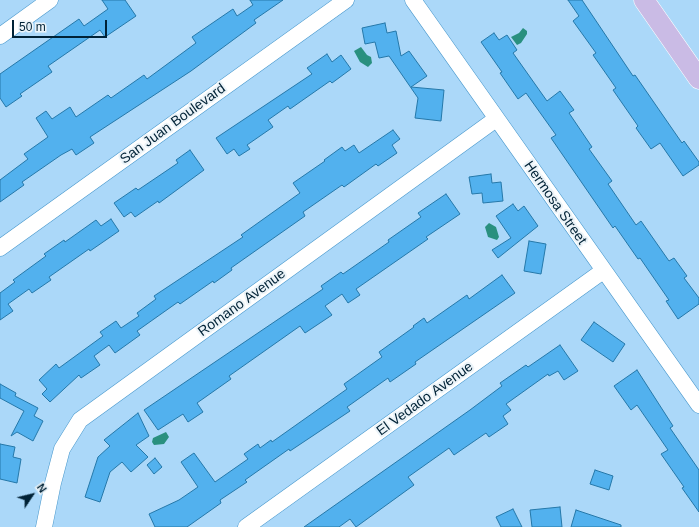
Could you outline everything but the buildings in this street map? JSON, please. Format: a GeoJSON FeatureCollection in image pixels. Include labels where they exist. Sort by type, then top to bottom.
{"type":"FeatureCollection","features":[{"type":"Feature","properties":{"kind":"main road"},"geometry":{"type":"LineString","coordinates":[[644,0],[699,79]]}},
{"type":"Feature","properties":{"kind":"street"},"geometry":{"type":"LineString","coordinates":[[0,36],[50,0]]}},
{"type":"Feature","properties":{"kind":"street","name":"San Juan Boulevard"},"geometry":{"type":"LineString","coordinates":[[0,248],[346,0]]}},
{"type":"Feature","properties":{"kind":"street","name":"Hermosa Street"},"geometry":{"type":"LineString","coordinates":[[413,0],[699,405]]}},
{"type":"Feature","properties":{"kind":"street","name":"Romano Avenue"},"geometry":{"type":"LineString","coordinates":[[44,527],[62,449],[80,420],[496,119]]}},
{"type":"Feature","properties":{"kind":"street","name":"El Vedado Avenue"},"geometry":{"type":"LineString","coordinates":[[246,527],[604,271]]}},
{"type":"Feature","properties":{"kind":"shaded area"},"geometry":{"type":"Polygon","coordinates":[[[523,28],[527,31],[527,34],[521,43],[517,45],[511,37],[519,33],[523,28]]]}},
{"type":"Feature","properties":{"kind":"shaded area"},"geometry":{"type":"Polygon","coordinates":[[[361,47],[367,55],[371,57],[372,63],[368,67],[360,62],[354,51],[361,47]]]}},
{"type":"Feature","properties":{"kind":"shaded area"},"geometry":{"type":"Polygon","coordinates":[[[489,223],[496,227],[499,237],[497,240],[488,237],[485,227],[489,223]]]}},
{"type":"Feature","properties":{"kind":"shaded area"},"geometry":{"type":"Polygon","coordinates":[[[166,432],[169,437],[164,444],[154,445],[152,442],[153,438],[166,432]]]}}]}
